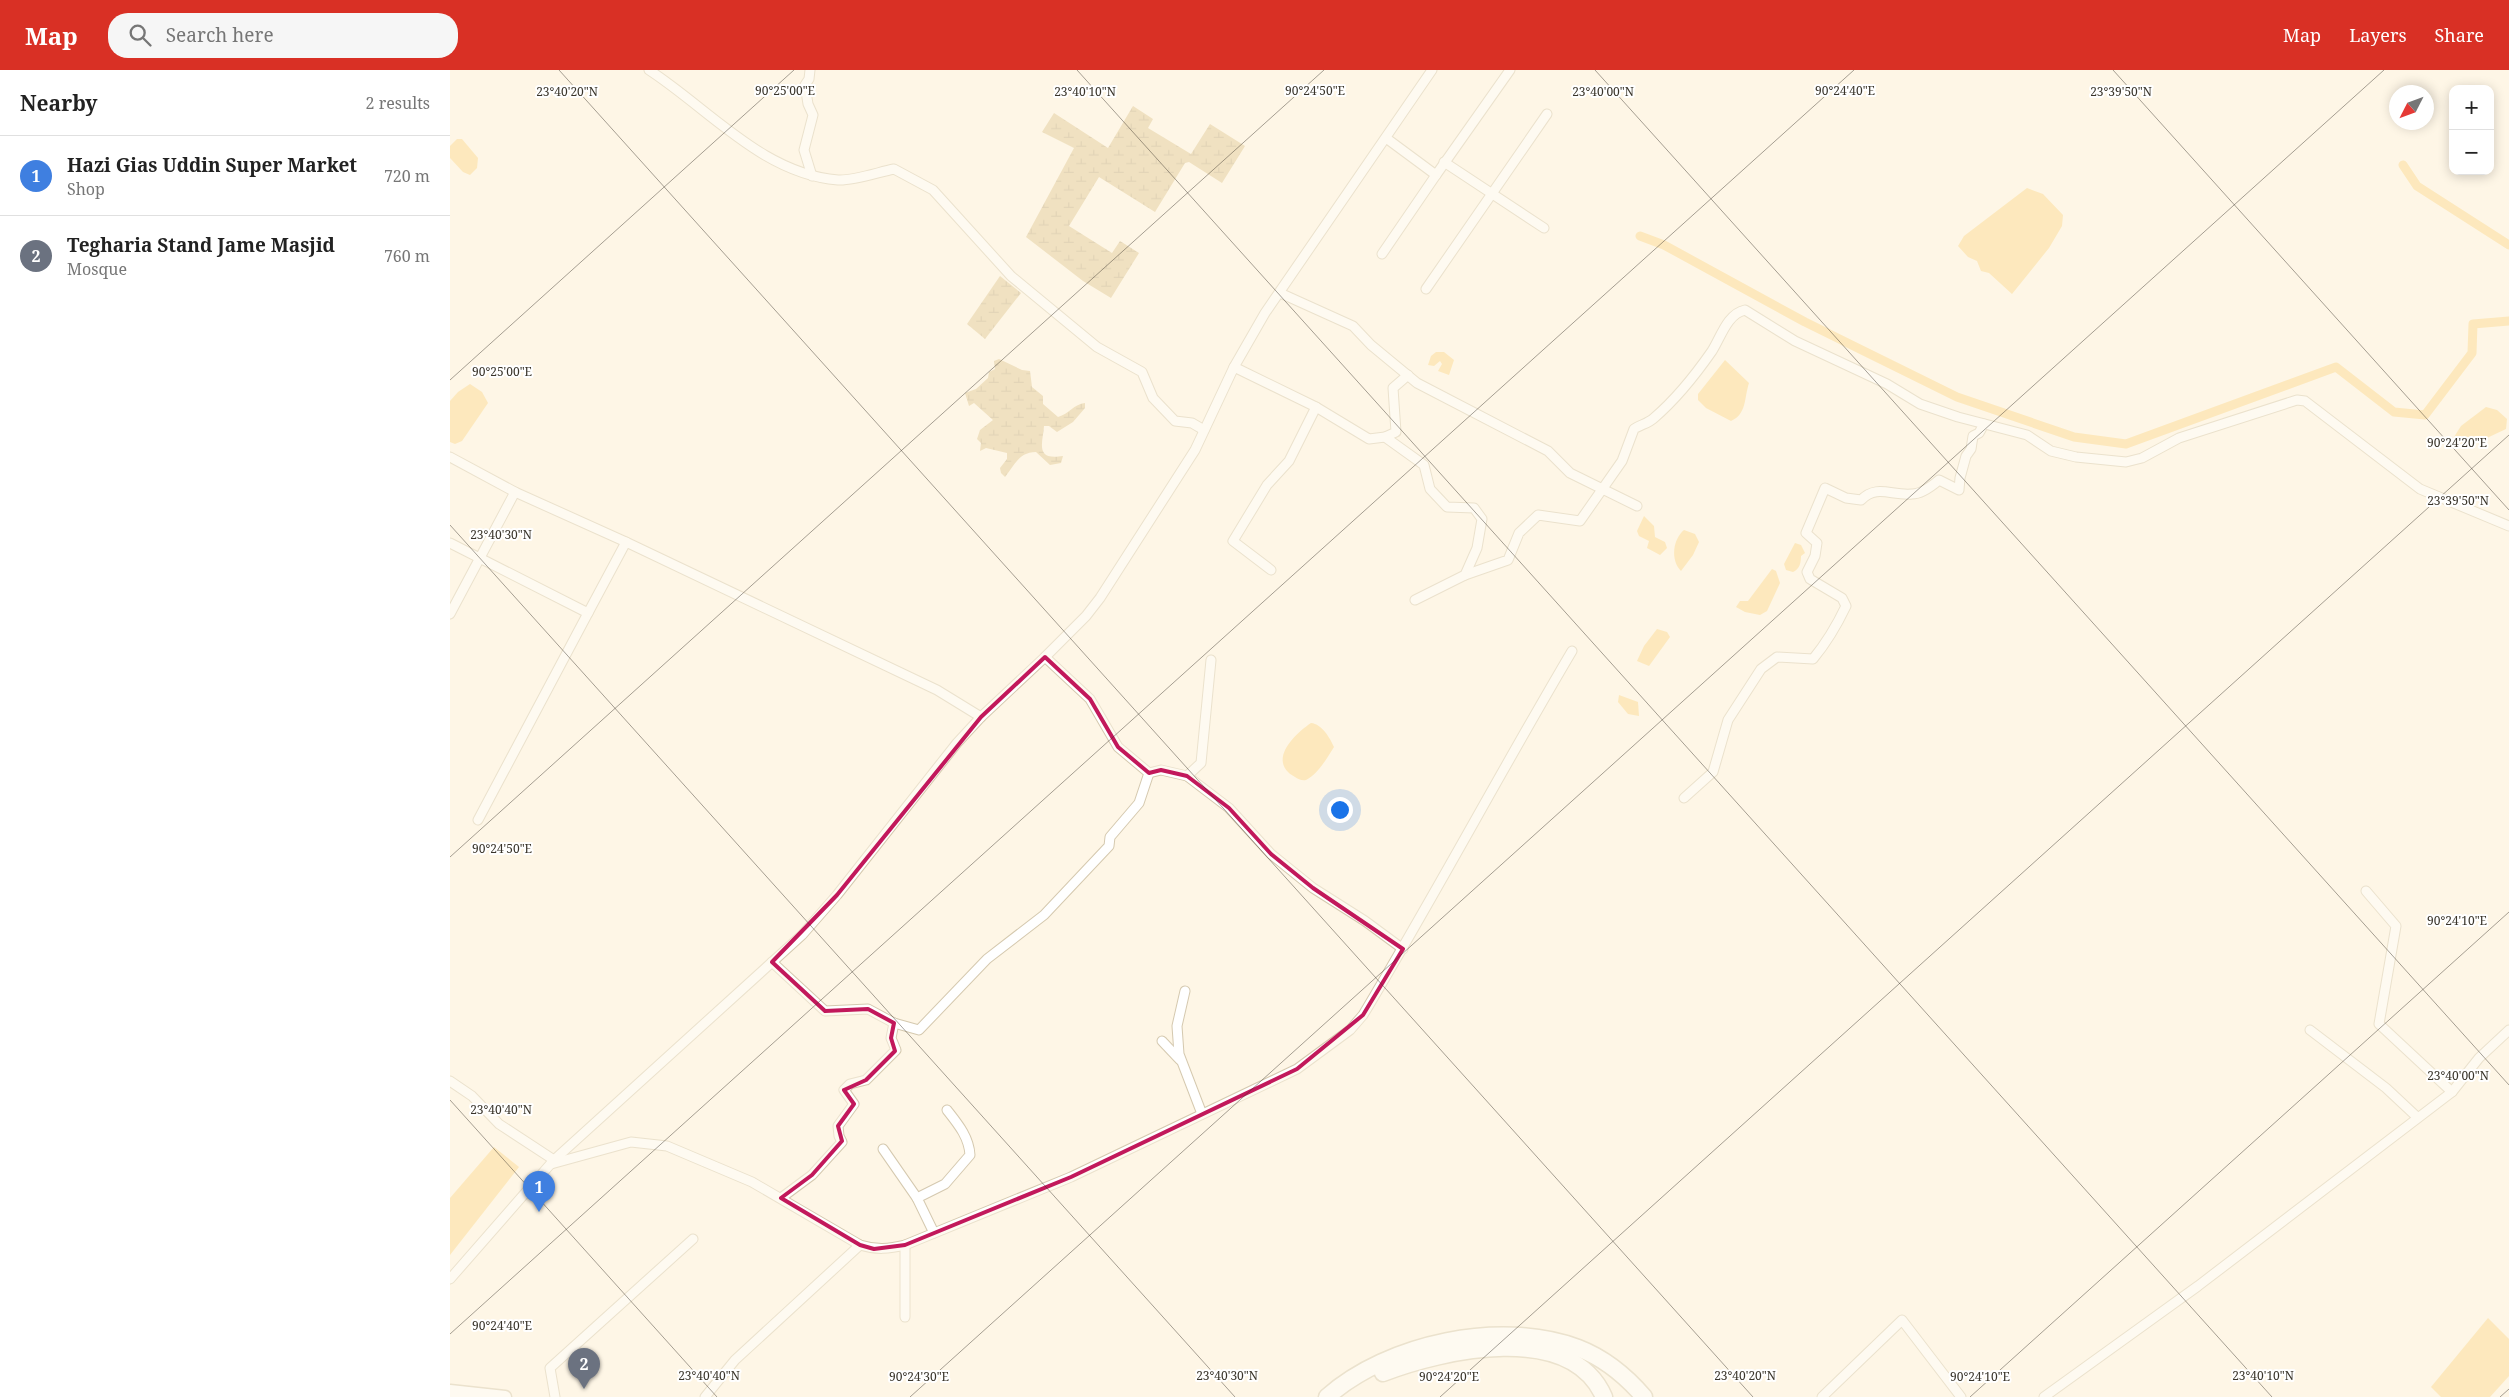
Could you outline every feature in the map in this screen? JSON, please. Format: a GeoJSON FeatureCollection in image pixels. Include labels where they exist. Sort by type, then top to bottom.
{"type":"FeatureCollection","features":[{"type":"Feature","properties":{"kind":"highway"},"geometry":{"type":"LineString","coordinates":[[1327,1397],[1358,1374],[1417,1349],[1455,1340],[1501,1336],[1541,1340],[1577,1348],[1607,1363],[1633,1384],[1644,1397]]}},
{"type":"Feature","properties":{"kind":"highway"},"geometry":{"type":"LineString","coordinates":[[1343,1397],[1367,1380],[1428,1359],[1459,1352],[1518,1349],[1546,1352],[1575,1362],[1596,1382],[1604,1397]]}},
{"type":"Feature","properties":{"kind":"main road"},"geometry":{"type":"LineString","coordinates":[[450,1391],[505,1397]]}},
{"type":"Feature","properties":{"kind":"street"},"geometry":{"type":"LineString","coordinates":[[649,70],[678,89],[753,148],[802,174],[840,180],[894,169],[933,190],[1012,276],[1097,348],[1142,372],[1153,398],[1175,421],[1192,423],[1204,430]]}},
{"type":"Feature","properties":{"kind":"street"},"geometry":{"type":"LineString","coordinates":[[810,70],[809,80],[805,85],[808,104],[813,115],[804,150],[812,176]]}},
{"type":"Feature","properties":{"kind":"street"},"geometry":{"type":"LineString","coordinates":[[450,1279],[552,1162],[802,935],[838,895],[957,743],[981,717],[1045,658],[1086,616],[1100,598],[1195,450],[1234,367],[1260,321],[1432,70]]}},
{"type":"Feature","properties":{"kind":"street"},"geometry":{"type":"LineString","coordinates":[[1382,254],[1444,162],[1510,70]]}},
{"type":"Feature","properties":{"kind":"street"},"geometry":{"type":"LineString","coordinates":[[1426,289],[1547,114]]}},
{"type":"Feature","properties":{"kind":"street"},"geometry":{"type":"LineString","coordinates":[[1386,138],[1436,174]]}},
{"type":"Feature","properties":{"kind":"street"},"geometry":{"type":"LineString","coordinates":[[1444,162],[1544,228]]}},
{"type":"Feature","properties":{"kind":"street"},"geometry":{"type":"LineString","coordinates":[[1280,293],[1353,326],[1371,345],[1417,383],[1548,452],[1570,473],[1601,490],[1637,506]]}},
{"type":"Feature","properties":{"kind":"street"},"geometry":{"type":"LineString","coordinates":[[1415,600],[1465,575],[1508,560],[1520,533],[1538,515],[1580,521],[1622,461],[1634,429],[1652,420],[1674,398],[1711,351],[1728,321],[1738,312],[1745,310],[1795,341],[1887,384],[1920,404],[2027,435],[2051,451],[2076,457],[2126,462],[2142,458],[2179,438],[2297,400],[2305,401],[2420,489],[2508,524]]}},
{"type":"Feature","properties":{"kind":"street"},"geometry":{"type":"LineString","coordinates":[[1234,367],[1316,407],[1369,438],[1385,437],[1396,432],[1393,388],[1408,376]]}},
{"type":"Feature","properties":{"kind":"street"},"geometry":{"type":"LineString","coordinates":[[1271,570],[1233,541],[1267,485],[1289,461],[1316,407]]}},
{"type":"Feature","properties":{"kind":"street"},"geometry":{"type":"LineString","coordinates":[[1684,798],[1713,772],[1728,720],[1761,669],[1777,657],[1813,659],[1825,645],[1843,613],[1846,606],[1842,598],[1810,579],[1807,572],[1815,556],[1817,543],[1806,533],[1825,488],[1846,498],[1861,500],[1869,492],[1878,490],[1914,494],[1939,480],[1959,490],[1966,456],[1971,449],[1972,436],[1979,433],[1984,424]]}},
{"type":"Feature","properties":{"kind":"street"},"geometry":{"type":"LineString","coordinates":[[1385,437],[1424,465],[1430,489],[1447,507],[1474,508],[1482,519],[1477,548],[1465,575]]}},
{"type":"Feature","properties":{"kind":"street"},"geometry":{"type":"LineString","coordinates":[[450,457],[515,492],[626,542],[937,690],[981,717]]}},
{"type":"Feature","properties":{"kind":"street"},"geometry":{"type":"LineString","coordinates":[[450,614],[515,492]]}},
{"type":"Feature","properties":{"kind":"street"},"geometry":{"type":"LineString","coordinates":[[478,820],[626,542]]}},
{"type":"Feature","properties":{"kind":"street"},"geometry":{"type":"LineString","coordinates":[[450,543],[478,559],[588,613]]}},
{"type":"Feature","properties":{"kind":"street"},"geometry":{"type":"LineString","coordinates":[[450,1081],[472,1096],[499,1124],[552,1162],[631,1142],[667,1146],[752,1182],[860,1245],[874,1249],[905,1246],[1071,1177],[1297,1069],[1350,1030],[1363,1015],[1403,949],[1572,651]]}},
{"type":"Feature","properties":{"kind":"street"},"geometry":{"type":"LineString","coordinates":[[1045,658],[1090,699],[1118,747],[1149,773]]}},
{"type":"Feature","properties":{"kind":"street"},"geometry":{"type":"LineString","coordinates":[[1187,776],[1201,763],[1211,660]]}},
{"type":"Feature","properties":{"kind":"street"},"geometry":{"type":"LineString","coordinates":[[1149,773],[1160,770],[1187,776],[1229,808],[1271,854],[1312,888],[1365,921],[1403,949]]}},
{"type":"Feature","properties":{"kind":"street"},"geometry":{"type":"LineString","coordinates":[[772,962],[825,1011],[868,1009],[894,1022],[919,1030],[987,960],[1044,915],[1109,846],[1110,837],[1139,803],[1149,773]]}},
{"type":"Feature","properties":{"kind":"street"},"geometry":{"type":"LineString","coordinates":[[2366,891],[2396,926],[2379,1024],[2452,1092]]}},
{"type":"Feature","properties":{"kind":"street"},"geometry":{"type":"LineString","coordinates":[[1185,991],[1177,1026],[1179,1054],[1202,1114]]}},
{"type":"Feature","properties":{"kind":"street"},"geometry":{"type":"LineString","coordinates":[[781,1198],[812,1175],[842,1142],[838,1136],[838,1126],[854,1104],[844,1090],[850,1084],[866,1080],[896,1050],[891,1038],[894,1022]]}},
{"type":"Feature","properties":{"kind":"street"},"geometry":{"type":"LineString","coordinates":[[2310,1030],[2386,1088],[2418,1117]]}},
{"type":"Feature","properties":{"kind":"street"},"geometry":{"type":"LineString","coordinates":[[2044,1397],[2191,1291],[2452,1092],[2479,1058],[2508,1035]]}},
{"type":"Feature","properties":{"kind":"street"},"geometry":{"type":"LineString","coordinates":[[1162,1041],[1182,1062]]}},
{"type":"Feature","properties":{"kind":"street"},"geometry":{"type":"LineString","coordinates":[[917,1198],[945,1184],[970,1156],[969,1145],[947,1110]]}},
{"type":"Feature","properties":{"kind":"street"},"geometry":{"type":"LineString","coordinates":[[882,1149],[917,1198],[934,1233]]}},
{"type":"Feature","properties":{"kind":"street"},"geometry":{"type":"LineString","coordinates":[[555,1397],[550,1368],[693,1239]]}},
{"type":"Feature","properties":{"kind":"street"},"geometry":{"type":"LineString","coordinates":[[704,1397],[736,1360],[860,1245]]}},
{"type":"Feature","properties":{"kind":"street"},"geometry":{"type":"LineString","coordinates":[[905,1246],[905,1317]]}},
{"type":"Feature","properties":{"kind":"street"},"geometry":{"type":"LineString","coordinates":[[1822,1397],[1902,1320],[1961,1397]]}},
{"type":"Feature","properties":{"kind":"highlighted area"},"geometry":{"type":"Polygon","coordinates":[[[1045,657],[1090,699],[1118,747],[1149,773],[1161,770],[1187,776],[1229,808],[1271,854],[1313,888],[1403,949],[1363,1015],[1297,1069],[1071,1177],[905,1245],[874,1249],[860,1245],[781,1198],[812,1175],[842,1141],[838,1126],[854,1104],[844,1090],[866,1080],[895,1051],[891,1038],[894,1023],[868,1009],[825,1011],[772,962],[837,895],[981,717],[1045,657]]]}},
{"type":"Feature","properties":{"kind":"green space"},"geometry":{"type":"Polygon","coordinates":[[[1133,106],[1153,119],[1148,128],[1191,154],[1210,124],[1245,146],[1222,183],[1189,162],[1185,163],[1155,212],[1099,177],[1069,226],[1112,253],[1120,241],[1139,253],[1111,298],[1083,281],[1026,237],[1074,148],[1042,132],[1054,113],[1108,148],[1133,106]]]}},
{"type":"Feature","properties":{"kind":"green space"},"geometry":{"type":"Polygon","coordinates":[[[1000,276],[1021,293],[985,339],[967,324],[1000,276]]]}},
{"type":"Feature","properties":{"kind":"green space"},"geometry":{"type":"Polygon","coordinates":[[[999,359],[1022,370],[1030,371],[1032,387],[1043,396],[1043,404],[1058,417],[1085,403],[1085,408],[1073,422],[1057,432],[1049,426],[1044,426],[1042,449],[1048,456],[1063,456],[1061,463],[1050,465],[1036,452],[1025,454],[1005,477],[1001,473],[1000,468],[1007,459],[1007,453],[986,448],[980,451],[981,443],[977,439],[980,430],[993,420],[974,403],[969,406],[965,393],[976,389],[988,378],[989,372],[995,369],[994,361],[999,359]]]}},
{"type":"Feature","properties":{"kind":"shaded area"},"geometry":{"type":"Polygon","coordinates":[[[457,139],[462,139],[478,158],[477,168],[470,175],[463,172],[450,158],[450,146],[457,139]]]}},
{"type":"Feature","properties":{"kind":"shaded area"},"geometry":{"type":"Polygon","coordinates":[[[2027,188],[2043,194],[2063,215],[2062,226],[2049,248],[2012,294],[1989,273],[1981,271],[1977,261],[1968,257],[1958,246],[1964,236],[2027,188]]]}},
{"type":"Feature","properties":{"kind":"shaded area"},"geometry":{"type":"Polygon","coordinates":[[[1436,352],[1444,352],[1454,360],[1449,375],[1438,371],[1442,364],[1440,361],[1434,366],[1428,365],[1431,356],[1436,352]]]}},
{"type":"Feature","properties":{"kind":"shaded area"},"geometry":{"type":"Polygon","coordinates":[[[1725,360],[1749,383],[1742,410],[1731,421],[1706,408],[1698,400],[1698,394],[1725,360]]]}},
{"type":"Feature","properties":{"kind":"shaded area"},"geometry":{"type":"Polygon","coordinates":[[[470,384],[482,392],[488,403],[462,441],[455,444],[450,442],[450,401],[458,392],[470,384]]]}},
{"type":"Feature","properties":{"kind":"shaded area"},"geometry":{"type":"Polygon","coordinates":[[[2486,407],[2497,410],[2507,419],[2506,429],[2472,445],[2456,443],[2454,437],[2461,426],[2486,407]]]}},
{"type":"Feature","properties":{"kind":"shaded area"},"geometry":{"type":"Polygon","coordinates":[[[1644,516],[1654,526],[1655,537],[1665,542],[1667,548],[1660,555],[1647,548],[1649,541],[1639,536],[1637,531],[1644,516]]]}},
{"type":"Feature","properties":{"kind":"shaded area"},"geometry":{"type":"Polygon","coordinates":[[[1684,530],[1695,534],[1699,542],[1693,555],[1681,571],[1675,561],[1674,550],[1677,539],[1684,530]]]}},
{"type":"Feature","properties":{"kind":"shaded area"},"geometry":{"type":"Polygon","coordinates":[[[1795,543],[1801,545],[1805,553],[1801,556],[1799,567],[1793,572],[1786,570],[1784,564],[1795,543]]]}},
{"type":"Feature","properties":{"kind":"shaded area"},"geometry":{"type":"Polygon","coordinates":[[[1772,569],[1776,571],[1780,583],[1767,611],[1760,615],[1745,612],[1736,607],[1740,601],[1748,601],[1772,569]]]}},
{"type":"Feature","properties":{"kind":"shaded area"},"geometry":{"type":"Polygon","coordinates":[[[1657,629],[1667,632],[1670,637],[1649,666],[1637,661],[1644,646],[1657,629]]]}},
{"type":"Feature","properties":{"kind":"shaded area"},"geometry":{"type":"Polygon","coordinates":[[[1619,695],[1638,702],[1639,716],[1628,714],[1618,702],[1619,695]]]}},
{"type":"Feature","properties":{"kind":"shaded area"},"geometry":{"type":"Polygon","coordinates":[[[1311,723],[1322,729],[1334,747],[1314,774],[1306,780],[1302,780],[1287,771],[1283,764],[1283,756],[1291,741],[1311,723]]]}},
{"type":"Feature","properties":{"kind":"shaded area"},"geometry":{"type":"Polygon","coordinates":[[[494,1147],[519,1167],[450,1255],[450,1198],[494,1147]]]}},
{"type":"Feature","properties":{"kind":"shaded area"},"geometry":{"type":"Polygon","coordinates":[[[2488,1318],[2509,1339],[2509,1376],[2490,1397],[2441,1397],[2431,1387],[2488,1318]]]}},
{"type":"Feature","properties":{"kind":"waterway"},"geometry":{"type":"LineString","coordinates":[[2403,165],[2417,186],[2509,245]]}},
{"type":"Feature","properties":{"kind":"waterway"},"geometry":{"type":"LineString","coordinates":[[1640,236],[1664,245],[1805,322],[1957,397],[2074,437],[2126,444],[2336,367],[2394,412],[2425,415],[2472,353],[2473,324],[2509,321]]}},
{"type":"Feature","properties":{"kind":"place","name":"Hazi Gias Uddin Super Market"},"geometry":{"type":"Point","coordinates":[539,1212]}},
{"type":"Feature","properties":{"kind":"place","name":"Tegharia Stand Jame Masjid"},"geometry":{"type":"Point","coordinates":[584,1389]}}]}
